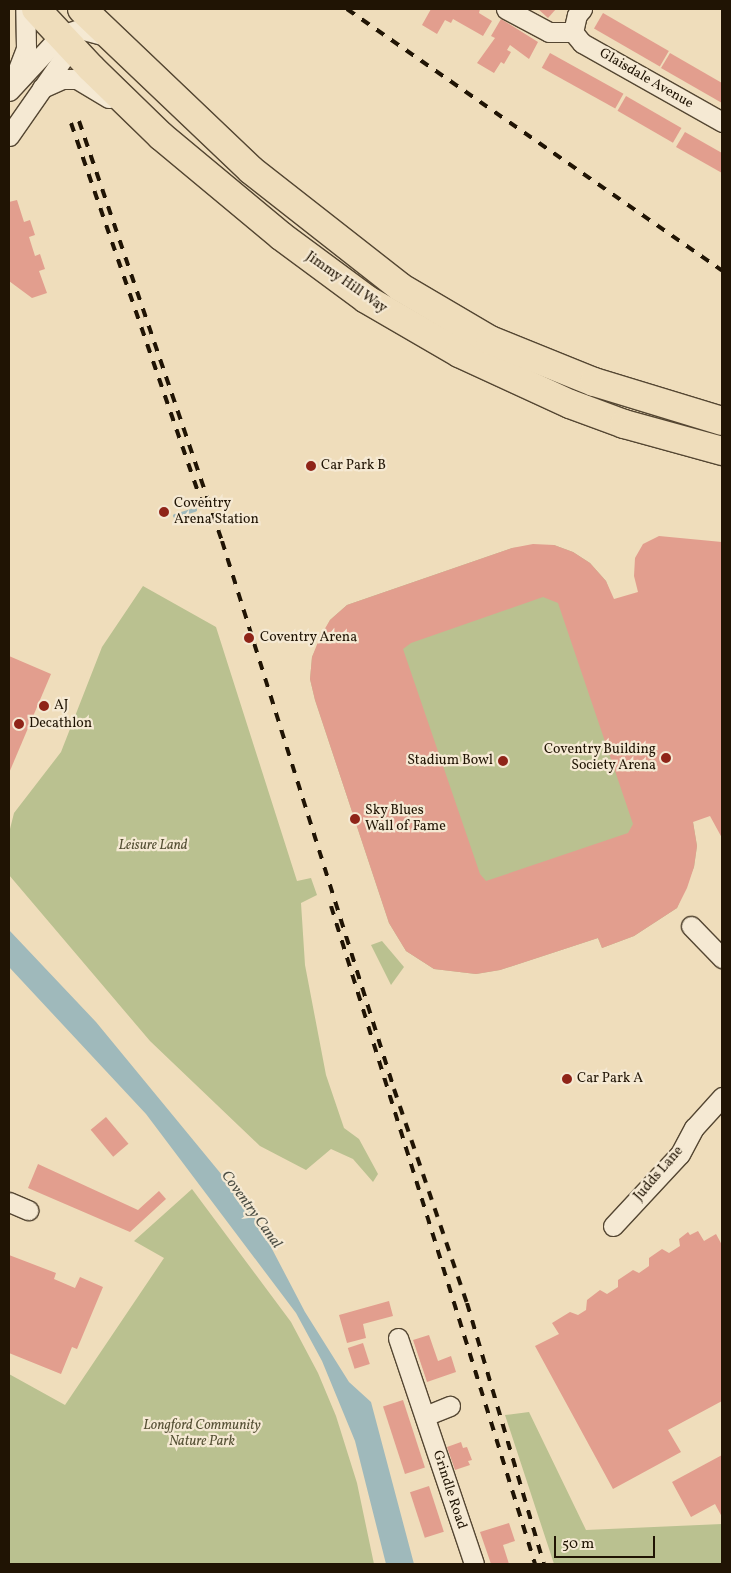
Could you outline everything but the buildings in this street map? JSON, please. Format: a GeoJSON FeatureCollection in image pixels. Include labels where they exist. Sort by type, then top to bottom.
{"type":"FeatureCollection","features":[{"type":"Feature","properties":{"kind":"highway","name":"Jimmy Hill Way"},"geometry":{"type":"LineString","coordinates":[[36,9],[113,39],[251,170],[400,287],[466,327],[506,347],[594,382],[722,421]]}},
{"type":"Feature","properties":{"kind":"highway","name":"Jimmy Hill Way"},"geometry":{"type":"LineString","coordinates":[[73,25],[161,136],[319,265],[366,299],[459,353],[570,404],[624,424],[722,451]]}},
{"type":"Feature","properties":{"kind":"street"},"geometry":{"type":"LineString","coordinates":[[9,90],[26,48],[25,9]]}},
{"type":"Feature","properties":{"kind":"street"},"geometry":{"type":"LineString","coordinates":[[506,9],[549,32],[573,32],[577,15],[582,9]]}},
{"type":"Feature","properties":{"kind":"street"},"geometry":{"type":"LineString","coordinates":[[9,90],[73,25]]}},
{"type":"Feature","properties":{"kind":"street"},"geometry":{"type":"LineString","coordinates":[[9,136],[42,88],[73,25]]}},
{"type":"Feature","properties":{"kind":"street","name":"Glaisdale Avenue"},"geometry":{"type":"LineString","coordinates":[[573,32],[582,43],[722,122]]}},
{"type":"Feature","properties":{"kind":"street"},"geometry":{"type":"LineString","coordinates":[[42,88],[62,79],[84,82],[161,136]]}},
{"type":"Feature","properties":{"kind":"street"},"geometry":{"type":"LineString","coordinates":[[691,926],[722,958]]}},
{"type":"Feature","properties":{"kind":"street","name":"Judds Lane"},"geometry":{"type":"LineString","coordinates":[[613,1226],[680,1154],[694,1128],[722,1097]]}},
{"type":"Feature","properties":{"kind":"street"},"geometry":{"type":"LineString","coordinates":[[9,1202],[28,1210]]}},
{"type":"Feature","properties":{"kind":"street","name":"Grindle Road"},"geometry":{"type":"LineString","coordinates":[[398,1338],[474,1564]]}},
{"type":"Feature","properties":{"kind":"street"},"geometry":{"type":"LineString","coordinates":[[425,1416],[450,1406]]}},
{"type":"Feature","properties":{"kind":"green space","name":"Stadium Bowl"},"geometry":{"type":"Polygon","coordinates":[[[554,545],[573,552],[590,563],[606,581],[693,822],[697,846],[694,867],[677,908],[634,936],[602,948],[598,938],[500,970],[476,974],[434,969],[406,951],[389,923],[315,700],[310,679],[312,657],[330,620],[347,605],[512,548],[554,545]]]}},
{"type":"Feature","properties":{"kind":"green space","name":"Leisure Land"},"geometry":{"type":"Polygon","coordinates":[[[143,586],[216,627],[297,881],[311,878],[317,895],[301,903],[305,965],[326,1075],[344,1128],[359,1139],[378,1174],[373,1182],[353,1159],[331,1149],[306,1170],[260,1146],[150,1041],[9,875],[9,833],[14,813],[61,752],[102,647],[143,586]]]}},
{"type":"Feature","properties":{"kind":"green space"},"geometry":{"type":"Polygon","coordinates":[[[382,941],[404,967],[391,985],[371,945],[382,941]]]}},
{"type":"Feature","properties":{"kind":"green space","name":"Longford Community Nature Park"},"geometry":{"type":"Polygon","coordinates":[[[192,1189],[291,1322],[318,1373],[336,1416],[357,1483],[374,1564],[9,1564],[9,1374],[65,1405],[164,1258],[134,1241],[192,1189]]]}},
{"type":"Feature","properties":{"kind":"green space"},"geometry":{"type":"Polygon","coordinates":[[[529,1412],[586,1530],[722,1524],[722,1564],[554,1564],[505,1415],[529,1412]]]}},
{"type":"Feature","properties":{"kind":"water"},"geometry":{"type":"Polygon","coordinates":[[[9,930],[96,1022],[245,1203],[260,1226],[305,1312],[349,1382],[371,1402],[414,1564],[386,1564],[355,1441],[322,1361],[296,1313],[146,1114],[9,967],[9,930]]]}},
{"type":"Feature","properties":{"kind":"waterway"},"geometry":{"type":"LineString","coordinates":[[213,503],[221,500]]}},
{"type":"Feature","properties":{"kind":"waterway"},"geometry":{"type":"LineString","coordinates":[[175,516],[195,510]]}},
{"type":"Feature","properties":{"kind":"railway"},"geometry":{"type":"LineString","coordinates":[[347,9],[722,271]]}},
{"type":"Feature","properties":{"kind":"railway"},"geometry":{"type":"LineString","coordinates":[[79,121],[222,541],[394,1089],[467,1303],[544,1564]]}},
{"type":"Feature","properties":{"kind":"railway"},"geometry":{"type":"LineString","coordinates":[[71,123],[207,518]]}},
{"type":"Feature","properties":{"kind":"railway"},"geometry":{"type":"LineString","coordinates":[[331,906],[535,1564]]}},
{"type":"Feature","properties":{"kind":"place","name":"Car Park B"},"geometry":{"type":"Point","coordinates":[311,466]}},
{"type":"Feature","properties":{"kind":"place","name":"Coventry Arena Station"},"geometry":{"type":"Point","coordinates":[164,512]}},
{"type":"Feature","properties":{"kind":"place","name":"Coventry Arena"},"geometry":{"type":"Point","coordinates":[249,638]}},
{"type":"Feature","properties":{"kind":"place","name":"AJ"},"geometry":{"type":"Point","coordinates":[44,706]}},
{"type":"Feature","properties":{"kind":"place","name":"Decathlon"},"geometry":{"type":"Point","coordinates":[19,724]}},
{"type":"Feature","properties":{"kind":"place","name":"Coventry Building Society Arena"},"geometry":{"type":"Point","coordinates":[666,758]}},
{"type":"Feature","properties":{"kind":"place","name":"Stadium Bowl"},"geometry":{"type":"Point","coordinates":[503,761]}},
{"type":"Feature","properties":{"kind":"place","name":"Sky Blues Wall of Fame"},"geometry":{"type":"Point","coordinates":[355,819]}},
{"type":"Feature","properties":{"kind":"place","name":"Car Park A"},"geometry":{"type":"Point","coordinates":[567,1079]}},
{"type":"Feature","properties":{"kind":"water label","name":"Coventry Canal"},"geometry":{"type":"Point","coordinates":[251,1210]}}]}
